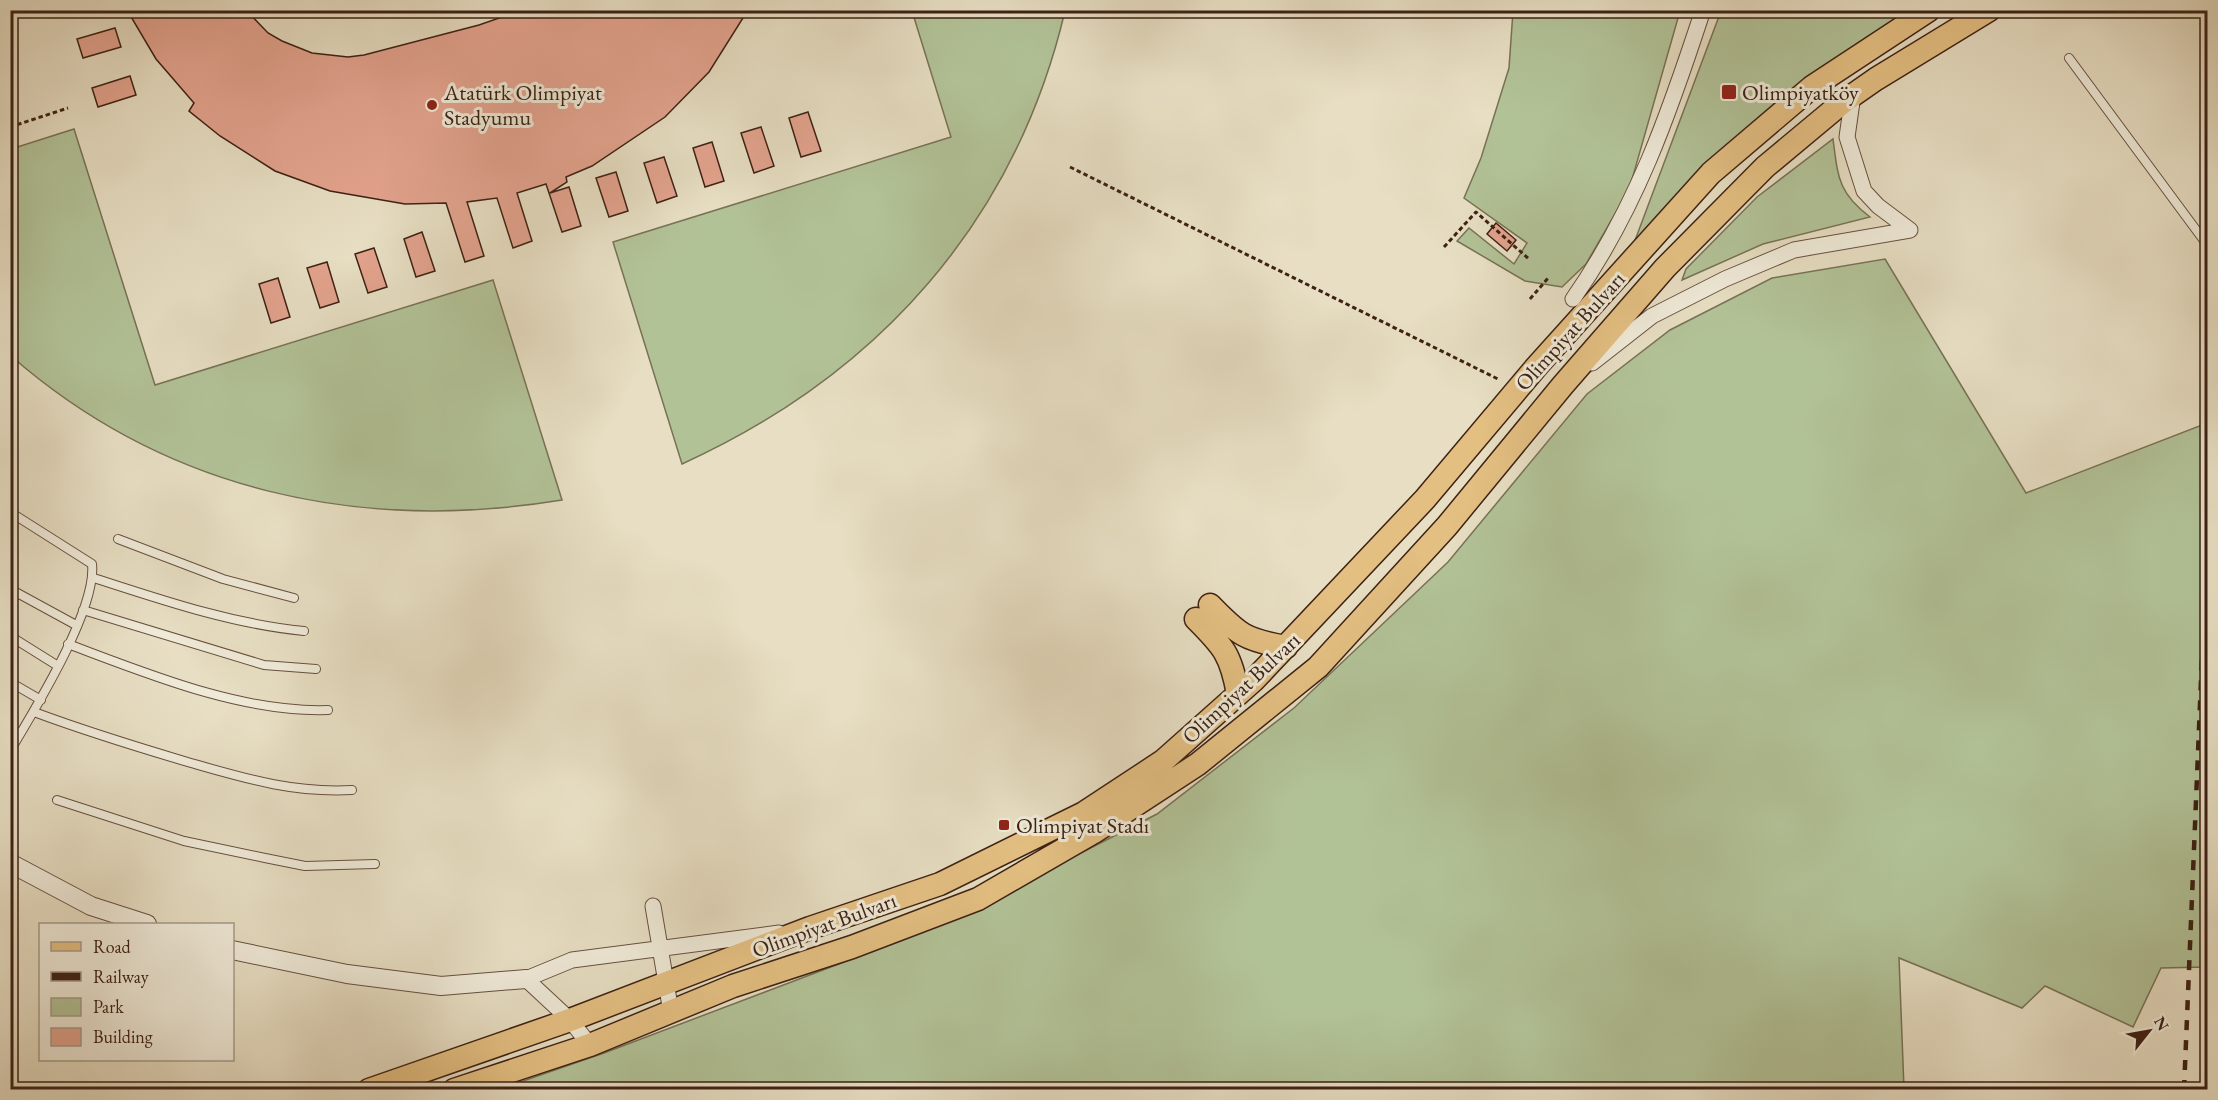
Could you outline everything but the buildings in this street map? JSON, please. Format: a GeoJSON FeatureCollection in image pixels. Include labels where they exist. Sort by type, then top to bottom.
{"type":"FeatureCollection","features":[{"type":"Feature","properties":{"kind":"main road","name":"Olimpiyat Bulvarı"},"geometry":{"type":"LineString","coordinates":[[369,1089],[570,1020],[810,928],[940,884],[1084,813],[1163,761],[1238,694],[1286,647],[1425,499],[1518,389],[1711,174],[1812,87],[1929,10]]}},
{"type":"Feature","properties":{"kind":"main road","name":"Olimpiyat Bulvarı"},"geometry":{"type":"LineString","coordinates":[[454,1089],[590,1045],[733,986],[852,947],[978,899],[1094,832],[1198,764],[1318,667],[1447,526],[1563,385],[1665,268],[1765,167],[1854,95],[1989,10]]}},
{"type":"Feature","properties":{"kind":"main road"},"geometry":{"type":"LineString","coordinates":[[1238,694],[1232,662],[1203,612],[1254,642],[1286,647]]}},
{"type":"Feature","properties":{"kind":"street"},"geometry":{"type":"LineString","coordinates":[[1573,299],[1603,257],[1644,177],[1669,114],[1703,10]]}},
{"type":"Feature","properties":{"kind":"street"},"geometry":{"type":"LineString","coordinates":[[1563,385],[1652,316],[1725,279],[1794,250],[1910,230],[1878,206],[1864,191],[1847,137],[1854,95]]}},
{"type":"Feature","properties":{"kind":"street"},"geometry":{"type":"LineString","coordinates":[[10,863],[91,906],[144,923]]}},
{"type":"Feature","properties":{"kind":"street"},"geometry":{"type":"LineString","coordinates":[[653,906],[671,1012]]}},
{"type":"Feature","properties":{"kind":"street"},"geometry":{"type":"LineString","coordinates":[[234,950],[347,974],[441,986],[526,979],[572,960],[810,928]]}},
{"type":"Feature","properties":{"kind":"street"},"geometry":{"type":"LineString","coordinates":[[526,979],[570,1020],[590,1045]]}},
{"type":"Feature","properties":{"kind":"lane"},"geometry":{"type":"LineString","coordinates":[[2069,58],[2208,246]]}},
{"type":"Feature","properties":{"kind":"lane"},"geometry":{"type":"LineString","coordinates":[[10,512],[92,564],[93,578],[83,610],[58,666],[41,700],[10,751]]}},
{"type":"Feature","properties":{"kind":"lane"},"geometry":{"type":"LineString","coordinates":[[118,539],[223,579],[294,598]]}},
{"type":"Feature","properties":{"kind":"lane"},"geometry":{"type":"LineString","coordinates":[[93,578],[162,600],[266,627],[304,631]]}},
{"type":"Feature","properties":{"kind":"lane"},"geometry":{"type":"LineString","coordinates":[[10,589],[76,625]]}},
{"type":"Feature","properties":{"kind":"lane"},"geometry":{"type":"LineString","coordinates":[[83,610],[264,665],[316,669]]}},
{"type":"Feature","properties":{"kind":"lane"},"geometry":{"type":"LineString","coordinates":[[10,636],[58,666]]}},
{"type":"Feature","properties":{"kind":"lane"},"geometry":{"type":"LineString","coordinates":[[68,644],[133,668],[230,697],[297,711],[328,710]]}},
{"type":"Feature","properties":{"kind":"lane"},"geometry":{"type":"LineString","coordinates":[[10,682],[41,700]]}},
{"type":"Feature","properties":{"kind":"lane"},"geometry":{"type":"LineString","coordinates":[[33,712],[100,737],[276,787],[330,791],[352,790]]}},
{"type":"Feature","properties":{"kind":"lane"},"geometry":{"type":"LineString","coordinates":[[10,728],[20,734]]}},
{"type":"Feature","properties":{"kind":"lane"},"geometry":{"type":"LineString","coordinates":[[57,800],[184,841],[265,858],[305,866],[375,864]]}},
{"type":"Feature","properties":{"kind":"path"},"geometry":{"type":"LineString","coordinates":[[10,127],[68,108]]}},
{"type":"Feature","properties":{"kind":"path"},"geometry":{"type":"LineString","coordinates":[[1070,167],[1395,325],[1518,389]]}},
{"type":"Feature","properties":{"kind":"path"},"geometry":{"type":"LineString","coordinates":[[1444,247],[1476,212],[1530,260]]}},
{"type":"Feature","properties":{"kind":"path"},"geometry":{"type":"LineString","coordinates":[[1530,299],[1550,277]]}},
{"type":"Feature","properties":{"kind":"green space"},"geometry":{"type":"Polygon","coordinates":[[[912,11],[1065,11],[1042,87],[1012,158],[974,224],[928,283],[876,337],[818,385],[753,428],[682,464],[613,242],[951,137],[912,11]]]}},
{"type":"Feature","properties":{"kind":"green space"},"geometry":{"type":"Polygon","coordinates":[[[1513,11],[1680,11],[1629,190],[1586,264],[1562,287],[1525,281],[1457,241],[1469,228],[1514,264],[1527,243],[1464,198],[1481,158],[1509,68],[1513,11]]]}},
{"type":"Feature","properties":{"kind":"green space"},"geometry":{"type":"Polygon","coordinates":[[[1721,11],[1907,11],[1840,55],[1724,148],[1634,243],[1721,11]]]}},
{"type":"Feature","properties":{"kind":"green space"},"geometry":{"type":"Polygon","coordinates":[[[74,129],[155,385],[493,280],[562,500],[487,509],[413,511],[340,505],[270,491],[201,470],[135,441],[71,403],[11,356],[11,149],[74,129]]]}},
{"type":"Feature","properties":{"kind":"green space"},"geometry":{"type":"Polygon","coordinates":[[[1833,139],[1841,183],[1851,200],[1870,217],[1763,244],[1682,280],[1686,269],[1757,197],[1833,139]]]}},
{"type":"Feature","properties":{"kind":"green space"},"geometry":{"type":"Polygon","coordinates":[[[1885,259],[2026,493],[2207,423],[2207,967],[2161,968],[2133,1027],[2045,986],[2022,1008],[1899,958],[1904,1089],[497,1090],[604,1053],[902,940],[1030,879],[1157,814],[1294,708],[1448,562],[1587,394],[1670,330],[1772,278],[1885,259]]]}},
{"type":"Feature","properties":{"kind":"railway"},"geometry":{"type":"LineString","coordinates":[[2184,1090],[2206,560]]}},
{"type":"Feature","properties":{"kind":"railway"},"geometry":{"type":"LineString","coordinates":[[2203,1090],[2208,971]]}},
{"type":"Feature","properties":{"kind":"place","name":"Olimpiyatköy"},"geometry":{"type":"Point","coordinates":[1729,92]}},
{"type":"Feature","properties":{"kind":"place","name":"Atatürk Olimpiyat Stadyumu"},"geometry":{"type":"Point","coordinates":[432,105]}},
{"type":"Feature","properties":{"kind":"place","name":"Olimpiyat Stadı"},"geometry":{"type":"Point","coordinates":[1004,825]}}]}
